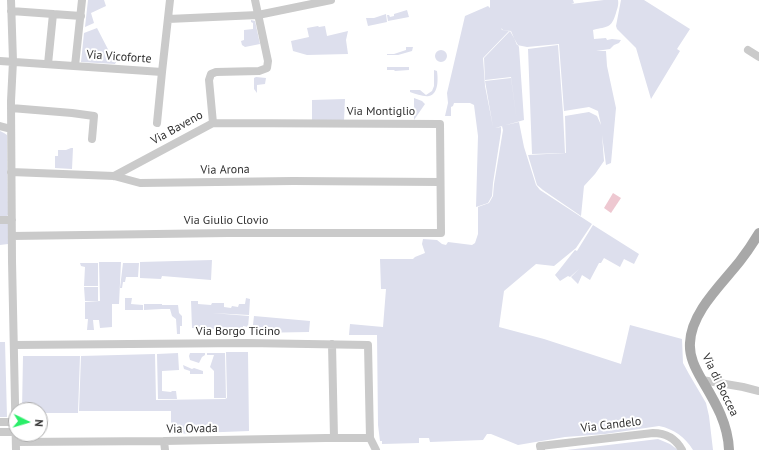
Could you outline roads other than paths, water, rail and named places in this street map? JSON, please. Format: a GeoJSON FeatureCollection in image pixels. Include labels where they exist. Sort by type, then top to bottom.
{"type":"FeatureCollection","features":[{"type":"Feature","properties":{"kind":"main road","name":"Via di Boccea"},"geometry":{"type":"LineString","coordinates":[[729,450],[729,439],[721,414],[694,365],[690,350],[690,338],[694,324],[700,312],[742,260],[759,233]]}},
{"type":"Feature","properties":{"kind":"street"},"geometry":{"type":"LineString","coordinates":[[10,0],[12,61],[11,172],[15,402]]}},
{"type":"Feature","properties":{"kind":"street"},"geometry":{"type":"LineString","coordinates":[[75,66],[82,0]]}},
{"type":"Feature","properties":{"kind":"street","name":"Via Vicoforte"},"geometry":{"type":"LineString","coordinates":[[157,123],[170,0]]}},
{"type":"Feature","properties":{"kind":"street"},"geometry":{"type":"LineString","coordinates":[[255,0],[258,15]]}},
{"type":"Feature","properties":{"kind":"street"},"geometry":{"type":"LineString","coordinates":[[168,19],[258,15],[331,0]]}},
{"type":"Feature","properties":{"kind":"street"},"geometry":{"type":"LineString","coordinates":[[11,11],[80,16]]}},
{"type":"Feature","properties":{"kind":"street"},"geometry":{"type":"LineString","coordinates":[[48,64],[53,14]]}},
{"type":"Feature","properties":{"kind":"street","name":"Via Baveno"},"geometry":{"type":"LineString","coordinates":[[114,176],[212,123],[211,74],[216,72],[259,71],[267,68],[267,60],[258,15]]}},
{"type":"Feature","properties":{"kind":"street"},"geometry":{"type":"LineString","coordinates":[[748,50],[759,57]]}},
{"type":"Feature","properties":{"kind":"street","name":"Via Vicoforte"},"geometry":{"type":"LineString","coordinates":[[0,60],[162,72]]}},
{"type":"Feature","properties":{"kind":"street"},"geometry":{"type":"LineString","coordinates":[[11,108],[94,116],[92,139]]}},
{"type":"Feature","properties":{"kind":"street","name":"Via Montiglio"},"geometry":{"type":"LineString","coordinates":[[212,123],[440,124],[440,233]]}},
{"type":"Feature","properties":{"kind":"street"},"geometry":{"type":"LineString","coordinates":[[0,126],[11,129]]}},
{"type":"Feature","properties":{"kind":"street","name":"Via Arona"},"geometry":{"type":"LineString","coordinates":[[11,172],[114,176],[140,183],[293,181],[440,182]]}},
{"type":"Feature","properties":{"kind":"street"},"geometry":{"type":"LineString","coordinates":[[0,220],[12,220]]}},
{"type":"Feature","properties":{"kind":"street","name":"Via Giulio Clovio"},"geometry":{"type":"LineString","coordinates":[[12,236],[228,233],[440,233]]}},
{"type":"Feature","properties":{"kind":"street","name":"Via Borgo Ticino"},"geometry":{"type":"LineString","coordinates":[[14,344],[368,345],[370,438]]}},
{"type":"Feature","properties":{"kind":"street"},"geometry":{"type":"LineString","coordinates":[[332,344],[334,438]]}},
{"type":"Feature","properties":{"kind":"street"},"geometry":{"type":"LineString","coordinates":[[702,380],[743,387],[759,392]]}},
{"type":"Feature","properties":{"kind":"street","name":"Via Candelo"},"geometry":{"type":"LineString","coordinates":[[541,450],[540,446],[653,433],[670,437],[678,443],[682,450]]}},
{"type":"Feature","properties":{"kind":"street","name":"Via Ovada"},"geometry":{"type":"LineString","coordinates":[[16,446],[165,446],[334,438],[370,438]]}},
{"type":"Feature","properties":{"kind":"street"},"geometry":{"type":"LineString","coordinates":[[370,438],[376,450]]}}]}
